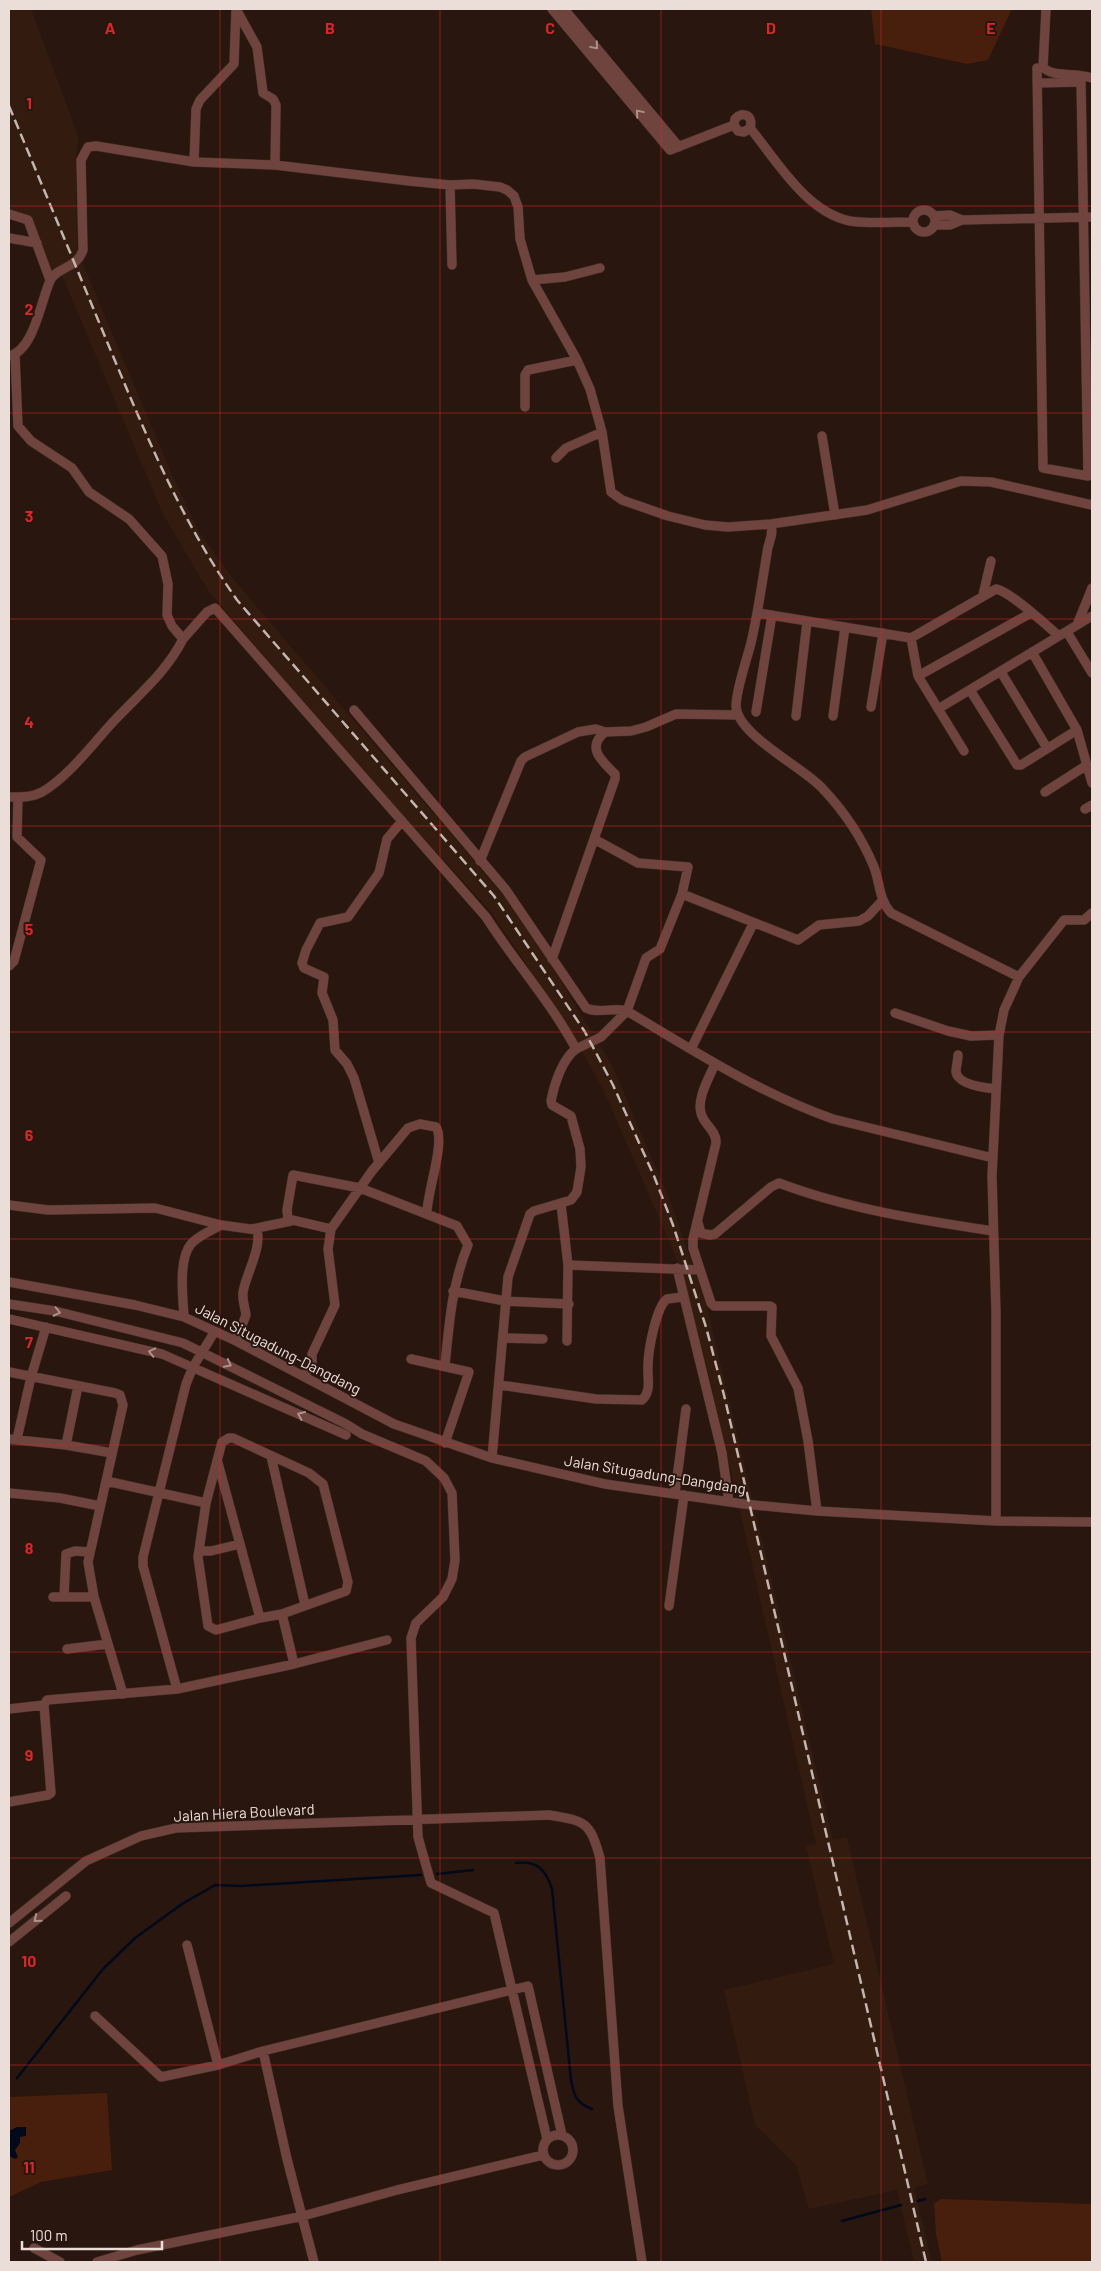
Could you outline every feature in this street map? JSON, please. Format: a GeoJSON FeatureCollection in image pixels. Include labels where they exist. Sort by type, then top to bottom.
{"type":"FeatureCollection","features":[{"type":"Feature","properties":{"kind":"street"},"geometry":{"type":"LineString","coordinates":[[194,162],[196,109],[200,100],[234,64],[236,9]]}},
{"type":"Feature","properties":{"kind":"street"},"geometry":{"type":"LineString","coordinates":[[236,9],[257,47],[264,94],[273,99],[276,105],[275,165]]}},
{"type":"Feature","properties":{"kind":"street"},"geometry":{"type":"LineString","coordinates":[[552,9],[675,148]]}},
{"type":"Feature","properties":{"kind":"street"},"geometry":{"type":"LineString","coordinates":[[564,9],[675,148]]}},
{"type":"Feature","properties":{"kind":"street"},"geometry":{"type":"LineString","coordinates":[[1046,9],[1043,67],[1051,73],[1074,74],[1092,78]]}},
{"type":"Feature","properties":{"kind":"street"},"geometry":{"type":"LineString","coordinates":[[1037,68],[1037,83],[1039,219],[1043,468],[1088,476],[1088,217],[1081,82],[1037,83]]}},
{"type":"Feature","properties":{"kind":"street"},"geometry":{"type":"LineString","coordinates":[[745,114],[750,117],[752,123],[750,128],[744,132],[738,130],[734,125],[735,119],[739,115],[745,114]]}},
{"type":"Feature","properties":{"kind":"street"},"geometry":{"type":"LineString","coordinates":[[675,148],[734,125]]}},
{"type":"Feature","properties":{"kind":"street"},"geometry":{"type":"LineString","coordinates":[[750,128],[802,193],[817,207],[850,220],[912,222]]}},
{"type":"Feature","properties":{"kind":"street"},"geometry":{"type":"LineString","coordinates":[[183,639],[172,626],[167,615],[168,584],[162,556],[130,519],[89,492],[72,468],[31,441],[18,426],[12,356],[23,347],[34,326],[50,280],[75,264],[83,250],[81,160],[88,147],[96,146],[194,162],[275,165],[450,185],[473,184],[500,187],[514,196],[518,207],[522,250],[532,280],[577,360],[590,389],[602,432],[611,492],[622,500],[668,516],[728,527],[771,524],[878,507],[960,481],[991,482],[1092,505]]}},
{"type":"Feature","properties":{"kind":"street"},"geometry":{"type":"LineString","coordinates":[[450,185],[452,265]]}},
{"type":"Feature","properties":{"kind":"street"},"geometry":{"type":"LineString","coordinates":[[935,221],[930,212],[924,210],[918,211],[912,222],[920,232],[930,231],[935,221],[950,215],[962,220],[1088,217]]}},
{"type":"Feature","properties":{"kind":"street"},"geometry":{"type":"LineString","coordinates":[[9,214],[28,220],[50,280]]}},
{"type":"Feature","properties":{"kind":"street"},"geometry":{"type":"LineString","coordinates":[[9,238],[37,243]]}},
{"type":"Feature","properties":{"kind":"street"},"geometry":{"type":"LineString","coordinates":[[532,280],[565,277],[600,268]]}},
{"type":"Feature","properties":{"kind":"street"},"geometry":{"type":"LineString","coordinates":[[525,407],[525,374],[528,370],[577,360]]}},
{"type":"Feature","properties":{"kind":"street"},"geometry":{"type":"LineString","coordinates":[[556,458],[566,448],[602,432]]}},
{"type":"Feature","properties":{"kind":"street"},"geometry":{"type":"LineString","coordinates":[[822,436],[835,515]]}},
{"type":"Feature","properties":{"kind":"street"},"geometry":{"type":"LineString","coordinates":[[771,524],[773,533],[768,547],[758,613],[737,701],[738,714],[741,720],[768,746],[809,776],[845,816],[855,829],[872,861],[878,877],[882,901],[890,913],[1019,977]]}},
{"type":"Feature","properties":{"kind":"street"},"geometry":{"type":"LineString","coordinates":[[983,595],[991,561]]}},
{"type":"Feature","properties":{"kind":"street"},"geometry":{"type":"LineString","coordinates":[[1077,626],[1092,588]]}},
{"type":"Feature","properties":{"kind":"street"},"geometry":{"type":"LineString","coordinates":[[758,613],[911,638],[983,595],[996,589],[1002,590],[1031,613],[1063,634],[1090,663],[1092,673]]}},
{"type":"Feature","properties":{"kind":"street"},"geometry":{"type":"LineString","coordinates":[[9,966],[14,961],[42,860],[17,837],[13,797],[26,797],[41,793],[59,781],[115,720],[152,685],[177,651],[183,639],[207,612],[215,608],[278,683],[486,917],[576,1048]]}},
{"type":"Feature","properties":{"kind":"street"},"geometry":{"type":"LineString","coordinates":[[918,676],[1031,613]]}},
{"type":"Feature","properties":{"kind":"street"},"geometry":{"type":"LineString","coordinates":[[756,712],[772,614]]}},
{"type":"Feature","properties":{"kind":"street"},"geometry":{"type":"LineString","coordinates":[[938,709],[1092,616]]}},
{"type":"Feature","properties":{"kind":"street"},"geometry":{"type":"LineString","coordinates":[[796,716],[808,622]]}},
{"type":"Feature","properties":{"kind":"street"},"geometry":{"type":"LineString","coordinates":[[833,716],[845,627]]}},
{"type":"Feature","properties":{"kind":"street"},"geometry":{"type":"LineString","coordinates":[[871,707],[883,633]]}},
{"type":"Feature","properties":{"kind":"street"},"geometry":{"type":"LineString","coordinates":[[911,638],[918,676],[964,751]]}},
{"type":"Feature","properties":{"kind":"street"},"geometry":{"type":"LineString","coordinates":[[1032,652],[1077,730],[1092,783]]}},
{"type":"Feature","properties":{"kind":"street"},"geometry":{"type":"LineString","coordinates":[[1001,672],[1047,748]]}},
{"type":"Feature","properties":{"kind":"street"},"geometry":{"type":"LineString","coordinates":[[970,690],[1017,765],[1021,765],[1077,730]]}},
{"type":"Feature","properties":{"kind":"street"},"geometry":{"type":"LineString","coordinates":[[354,710],[506,890],[586,1008],[591,1010],[620,1009],[626,1011],[715,1064],[783,1100],[833,1119],[993,1158]]}},
{"type":"Feature","properties":{"kind":"street"},"geometry":{"type":"LineString","coordinates":[[480,861],[521,761],[578,732],[596,729],[605,732],[639,729],[676,714],[738,714]]}},
{"type":"Feature","properties":{"kind":"street"},"geometry":{"type":"LineString","coordinates":[[552,958],[615,779],[616,774],[603,762],[597,753],[596,744],[605,732]]}},
{"type":"Feature","properties":{"kind":"street"},"geometry":{"type":"LineString","coordinates":[[1045,792],[1087,765]]}},
{"type":"Feature","properties":{"kind":"street"},"geometry":{"type":"LineString","coordinates":[[379,1163],[354,1078],[347,1064],[335,1050],[331,1010],[322,993],[324,977],[304,968],[302,963],[306,950],[320,923],[348,917],[379,873],[387,839],[402,821]]}},
{"type":"Feature","properties":{"kind":"street"},"geometry":{"type":"LineString","coordinates":[[492,1458],[500,1385],[508,1277],[530,1214],[534,1211],[571,1200],[577,1192],[580,1149],[571,1116],[552,1105],[551,1101],[560,1074],[570,1053],[576,1048],[600,1037],[626,1011],[646,958],[660,949],[682,894],[688,867],[638,863],[594,839]]}},
{"type":"Feature","properties":{"kind":"street"},"geometry":{"type":"LineString","coordinates":[[682,894],[753,924],[798,940],[819,925],[859,920],[868,916],[882,901]]}},
{"type":"Feature","properties":{"kind":"street"},"geometry":{"type":"LineString","coordinates":[[996,1521],[996,1322],[993,1158],[999,1035],[1004,1010],[1019,977],[1064,920],[1084,920],[1092,913]]}},
{"type":"Feature","properties":{"kind":"street"},"geometry":{"type":"LineString","coordinates":[[691,1050],[753,924]]}},
{"type":"Feature","properties":{"kind":"street"},"geometry":{"type":"LineString","coordinates":[[895,1013],[948,1032],[971,1036],[999,1035]]}},
{"type":"Feature","properties":{"kind":"street"},"geometry":{"type":"LineString","coordinates":[[958,1055],[956,1072],[958,1078],[996,1089]]}},
{"type":"Feature","properties":{"kind":"street"},"geometry":{"type":"LineString","coordinates":[[715,1064],[700,1102],[703,1118],[716,1139],[692,1243],[711,1303],[714,1306],[772,1307],[771,1336],[798,1388],[808,1440],[817,1511]]}},
{"type":"Feature","properties":{"kind":"street"},"geometry":{"type":"LineString","coordinates":[[304,1376],[312,1364],[312,1354],[335,1305],[328,1248],[331,1229],[379,1163],[408,1128],[420,1124],[436,1127],[439,1137],[432,1187],[426,1204],[427,1214]]}},
{"type":"Feature","properties":{"kind":"street"},"geometry":{"type":"LineString","coordinates":[[291,1221],[287,1216],[287,1210],[293,1176],[360,1188],[457,1226],[468,1246],[459,1267],[453,1291],[445,1366]]}},
{"type":"Feature","properties":{"kind":"street"},"geometry":{"type":"LineString","coordinates":[[698,1220],[701,1233],[715,1234],[771,1187],[779,1183],[819,1198],[851,1206],[919,1220],[993,1231]]}},
{"type":"Feature","properties":{"kind":"street"},"geometry":{"type":"LineString","coordinates":[[561,1204],[568,1265],[568,1341]]}},
{"type":"Feature","properties":{"kind":"street"},"geometry":{"type":"LineString","coordinates":[[9,1205],[48,1210],[155,1208],[221,1225],[258,1230],[243,1292],[243,1306],[246,1315],[236,1341]]}},
{"type":"Feature","properties":{"kind":"street"},"geometry":{"type":"LineString","coordinates":[[252,1229],[291,1221],[331,1229]]}},
{"type":"Feature","properties":{"kind":"street"},"geometry":{"type":"LineString","coordinates":[[184,1317],[184,1264],[190,1246],[199,1237],[221,1225]]}},
{"type":"Feature","properties":{"kind":"street"},"geometry":{"type":"LineString","coordinates":[[568,1265],[700,1270]]}},
{"type":"Feature","properties":{"kind":"street"},"geometry":{"type":"LineString","coordinates":[[676,1268],[722,1453],[729,1502]]}},
{"type":"Feature","properties":{"kind":"street","name":"Jalan Situgadung-Dangdang"},"geometry":{"type":"LineString","coordinates":[[9,1282],[135,1305],[184,1317],[236,1341],[394,1424],[492,1458],[605,1484],[729,1502],[817,1511],[996,1521],[1092,1522]]}},
{"type":"Feature","properties":{"kind":"street"},"geometry":{"type":"LineString","coordinates":[[453,1291],[505,1301],[569,1304]]}},
{"type":"Feature","properties":{"kind":"street"},"geometry":{"type":"LineString","coordinates":[[500,1385],[596,1399],[642,1400],[648,1388],[648,1358],[659,1311],[668,1299],[682,1296]]}},
{"type":"Feature","properties":{"kind":"street"},"geometry":{"type":"LineString","coordinates":[[9,1304],[55,1311],[169,1339],[202,1351],[346,1424],[362,1434],[426,1461],[444,1478],[452,1494],[455,1560],[452,1579],[443,1597],[416,1623],[411,1638],[418,1837],[431,1883],[494,1913],[547,2139]]}},
{"type":"Feature","properties":{"kind":"street"},"geometry":{"type":"LineString","coordinates":[[9,1320],[162,1354],[346,1435]]}},
{"type":"Feature","properties":{"kind":"street"},"geometry":{"type":"LineString","coordinates":[[46,1327],[13,1439],[112,1453]]}},
{"type":"Feature","properties":{"kind":"street"},"geometry":{"type":"LineString","coordinates":[[177,1688],[143,1566],[144,1548],[186,1384],[193,1367],[215,1331]]}},
{"type":"Feature","properties":{"kind":"street"},"geometry":{"type":"LineString","coordinates":[[503,1338],[543,1339]]}},
{"type":"Feature","properties":{"kind":"street"},"geometry":{"type":"LineString","coordinates":[[411,1359],[470,1373],[446,1443]]}},
{"type":"Feature","properties":{"kind":"street"},"geometry":{"type":"LineString","coordinates":[[9,1372],[120,1395],[123,1405],[88,1562],[94,1597],[122,1694]]}},
{"type":"Feature","properties":{"kind":"street"},"geometry":{"type":"LineString","coordinates":[[66,1445],[78,1386]]}},
{"type":"Feature","properties":{"kind":"street"},"geometry":{"type":"LineString","coordinates":[[668,1606],[680,1494],[686,1410]]}},
{"type":"Feature","properties":{"kind":"street"},"geometry":{"type":"LineString","coordinates":[[233,1438],[271,1456],[309,1473],[323,1484],[348,1582],[346,1590],[282,1614],[216,1630],[208,1626],[199,1551],[206,1503],[222,1442],[233,1438]]}},
{"type":"Feature","properties":{"kind":"street"},"geometry":{"type":"LineString","coordinates":[[271,1456],[306,1605]]}},
{"type":"Feature","properties":{"kind":"street"},"geometry":{"type":"LineString","coordinates":[[218,1462],[260,1618]]}},
{"type":"Feature","properties":{"kind":"street"},"geometry":{"type":"LineString","coordinates":[[106,1481],[206,1503]]}},
{"type":"Feature","properties":{"kind":"street"},"geometry":{"type":"LineString","coordinates":[[9,1494],[60,1498],[100,1506]]}},
{"type":"Feature","properties":{"kind":"street"},"geometry":{"type":"LineString","coordinates":[[199,1551],[211,1551],[240,1544]]}},
{"type":"Feature","properties":{"kind":"street"},"geometry":{"type":"LineString","coordinates":[[64,1597],[66,1554],[75,1550],[89,1552]]}},
{"type":"Feature","properties":{"kind":"street"},"geometry":{"type":"LineString","coordinates":[[53,1597],[94,1597]]}},
{"type":"Feature","properties":{"kind":"street"},"geometry":{"type":"LineString","coordinates":[[282,1614],[294,1664]]}},
{"type":"Feature","properties":{"kind":"street"},"geometry":{"type":"LineString","coordinates":[[9,1802],[51,1793],[44,1705],[47,1700],[177,1688],[294,1664],[388,1640]]}},
{"type":"Feature","properties":{"kind":"street"},"geometry":{"type":"LineString","coordinates":[[67,1650],[108,1644]]}},
{"type":"Feature","properties":{"kind":"street"},"geometry":{"type":"LineString","coordinates":[[9,1710],[44,1705]]}},
{"type":"Feature","properties":{"kind":"street","name":"Jalan Hiera Boulevard"},"geometry":{"type":"LineString","coordinates":[[9,1923],[86,1861],[141,1836],[176,1828],[549,1815],[581,1822],[593,1832],[600,1858],[618,2106],[642,2262]]}},
{"type":"Feature","properties":{"kind":"street"},"geometry":{"type":"LineString","coordinates":[[9,1942],[66,1896]]}},
{"type":"Feature","properties":{"kind":"street"},"geometry":{"type":"LineString","coordinates":[[187,1945],[218,2065]]}},
{"type":"Feature","properties":{"kind":"street"},"geometry":{"type":"LineString","coordinates":[[95,2016],[161,2077],[218,2065],[263,2051],[528,1986],[562,2134]]}},
{"type":"Feature","properties":{"kind":"street"},"geometry":{"type":"LineString","coordinates":[[263,2051],[287,2159],[314,2262]]}},
{"type":"Feature","properties":{"kind":"street"},"geometry":{"type":"LineString","coordinates":[[562,2134],[568,2138],[573,2145],[573,2154],[568,2162],[560,2166],[547,2162],[543,2155],[542,2147],[547,2139],[554,2135],[562,2134]]}},
{"type":"Feature","properties":{"kind":"street"},"geometry":{"type":"LineString","coordinates":[[97,2262],[137,2250],[303,2216],[397,2190],[543,2155]]}},
{"type":"Feature","properties":{"kind":"street"},"geometry":{"type":"LineString","coordinates":[[34,2248],[60,2262]]}},
{"type":"Feature","properties":{"kind":"shaded area"},"geometry":{"type":"Polygon","coordinates":[[[9,9],[31,9],[79,138],[76,155],[77,250],[171,472],[199,532],[235,581],[508,901],[553,968],[613,1067],[673,1208],[708,1311],[833,1840],[847,1837],[928,2184],[914,2187],[932,2262],[914,2262],[897,2190],[809,2209],[796,2165],[755,2125],[724,1990],[834,1964],[806,1846],[816,1844],[707,1367],[675,1255],[604,1091],[568,1026],[491,912],[340,746],[207,589],[163,514],[60,271],[51,275],[30,220],[9,212],[9,9]]]}},
{"type":"Feature","properties":{"kind":"shaded area"},"geometry":{"type":"Polygon","coordinates":[[[871,9],[1012,9],[988,60],[967,64],[875,44],[871,9]]]}},
{"type":"Feature","properties":{"kind":"shaded area"},"geometry":{"type":"Polygon","coordinates":[[[107,2093],[112,2170],[41,2182],[9,2197],[9,2097],[107,2093]]]}},
{"type":"Feature","properties":{"kind":"shaded area"},"geometry":{"type":"Polygon","coordinates":[[[941,2199],[1092,2204],[1092,2262],[942,2262],[936,2234],[934,2203],[941,2199]]]}},
{"type":"Feature","properties":{"kind":"water"},"geometry":{"type":"Polygon","coordinates":[[[17,2127],[26,2127],[26,2136],[20,2137],[20,2143],[15,2150],[18,2157],[15,2159],[9,2156],[9,2131],[17,2127]]]}},
{"type":"Feature","properties":{"kind":"waterway"},"geometry":{"type":"LineString","coordinates":[[516,1863],[530,1863],[540,1868],[547,1876],[552,1889],[571,2080],[573,2090],[579,2101],[592,2109]]}},
{"type":"Feature","properties":{"kind":"waterway"},"geometry":{"type":"LineString","coordinates":[[437,1874],[473,1870]]}},
{"type":"Feature","properties":{"kind":"waterway"},"geometry":{"type":"LineString","coordinates":[[17,2078],[103,1969],[135,1938],[182,1904],[215,1885],[241,1886],[421,1875]]}},
{"type":"Feature","properties":{"kind":"waterway"},"geometry":{"type":"LineString","coordinates":[[918,2201],[925,2199]]}},
{"type":"Feature","properties":{"kind":"waterway"},"geometry":{"type":"LineString","coordinates":[[842,2221],[901,2205]]}},
{"type":"Feature","properties":{"kind":"railway"},"geometry":{"type":"LineString","coordinates":[[9,106],[150,444],[198,539],[237,600],[494,896],[585,1032],[613,1085],[654,1176],[673,1225],[706,1327],[724,1395],[926,2262]]}}]}
